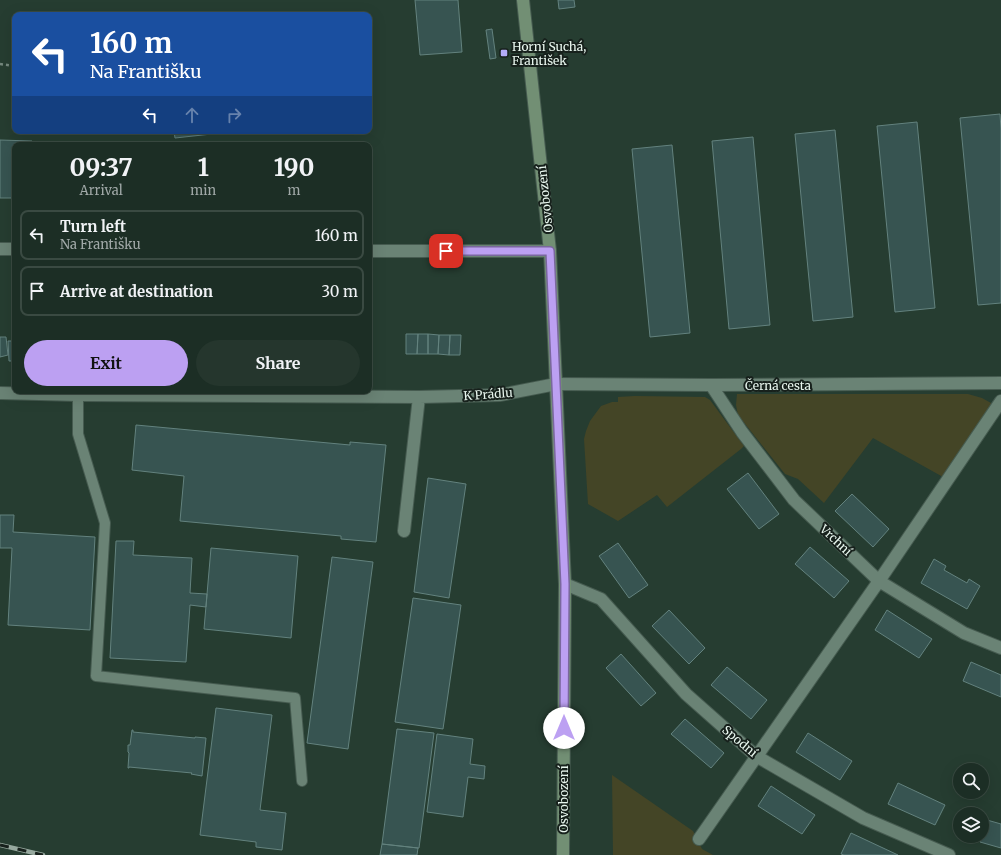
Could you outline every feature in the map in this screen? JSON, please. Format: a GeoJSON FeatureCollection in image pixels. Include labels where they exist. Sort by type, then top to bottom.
{"type":"FeatureCollection","features":[{"type":"Feature","properties":{"kind":"main road","name":"Osvobození"},"geometry":{"type":"LineString","coordinates":[[523,0],[550,251],[565,584],[563,855]]}},
{"type":"Feature","properties":{"kind":"street"},"geometry":{"type":"LineString","coordinates":[[0,249],[12,249]]}},
{"type":"Feature","properties":{"kind":"street"},"geometry":{"type":"LineString","coordinates":[[372,251],[550,251]]}},
{"type":"Feature","properties":{"kind":"street","name":"Černá cesta"},"geometry":{"type":"LineString","coordinates":[[556,384],[711,385],[1001,383]]}},
{"type":"Feature","properties":{"kind":"street","name":"K Prádlu"},"geometry":{"type":"LineString","coordinates":[[39,394],[419,397],[500,395],[556,384]]}},
{"type":"Feature","properties":{"kind":"street","name":"Vrchní"},"geometry":{"type":"LineString","coordinates":[[711,385],[742,432],[794,500],[879,581],[964,633],[1001,648]]}},
{"type":"Feature","properties":{"kind":"street","name":"K Prádlu"},"geometry":{"type":"LineString","coordinates":[[0,393],[12,393]]}},
{"type":"Feature","properties":{"kind":"street"},"geometry":{"type":"LineString","coordinates":[[404,531],[419,397]]}},
{"type":"Feature","properties":{"kind":"street"},"geometry":{"type":"LineString","coordinates":[[699,839],[999,408]]}},
{"type":"Feature","properties":{"kind":"street","name":"Spodní"},"geometry":{"type":"LineString","coordinates":[[565,584],[601,599],[686,694],[756,756],[863,818],[949,855]]}},
{"type":"Feature","properties":{"kind":"lane"},"geometry":{"type":"LineString","coordinates":[[78,395],[78,434],[105,523],[96,676],[295,698],[302,781]]}},
{"type":"Feature","properties":{"kind":"path"},"geometry":{"type":"LineString","coordinates":[[0,64],[12,66]]}},
{"type":"Feature","properties":{"kind":"green space"},"geometry":{"type":"Polygon","coordinates":[[[737,394],[968,394],[982,398],[991,403],[991,408],[943,477],[873,438],[824,503],[798,479],[785,474],[738,415],[736,405],[737,394]]]}},
{"type":"Feature","properties":{"kind":"green space"},"geometry":{"type":"Polygon","coordinates":[[[618,397],[705,397],[710,400],[744,446],[667,507],[657,495],[618,521],[588,504],[584,439],[590,421],[601,406],[612,402],[618,402],[618,397]]]}},
{"type":"Feature","properties":{"kind":"green space"},"geometry":{"type":"Polygon","coordinates":[[[612,775],[693,831],[702,849],[713,855],[613,855],[612,775]]]}},
{"type":"Feature","properties":{"kind":"building"},"geometry":{"type":"Polygon","coordinates":[[[415,0],[458,0],[462,52],[420,55],[415,0]]]}},
{"type":"Feature","properties":{"kind":"building"},"geometry":{"type":"Polygon","coordinates":[[[558,0],[574,0],[575,7],[559,9],[558,0]]]}},
{"type":"Feature","properties":{"kind":"building"},"geometry":{"type":"Polygon","coordinates":[[[492,29],[496,58],[490,59],[486,30],[492,29]]]}},
{"type":"Feature","properties":{"kind":"building"},"geometry":{"type":"Polygon","coordinates":[[[1000,114],[1001,303],[978,305],[960,118],[1000,114]]]}},
{"type":"Feature","properties":{"kind":"building"},"geometry":{"type":"Polygon","coordinates":[[[917,122],[935,308],[895,312],[877,126],[917,122]]]}},
{"type":"Feature","properties":{"kind":"building"},"geometry":{"type":"Polygon","coordinates":[[[835,130],[853,317],[813,321],[795,134],[835,130]]]}},
{"type":"Feature","properties":{"kind":"building"},"geometry":{"type":"Polygon","coordinates":[[[174,134],[212,134],[175,138],[174,134]]]}},
{"type":"Feature","properties":{"kind":"building"},"geometry":{"type":"Polygon","coordinates":[[[753,137],[770,325],[729,329],[712,141],[753,137]]]}},
{"type":"Feature","properties":{"kind":"building"},"geometry":{"type":"Polygon","coordinates":[[[0,140],[32,141],[12,142],[12,198],[0,198],[0,140]]]}},
{"type":"Feature","properties":{"kind":"building"},"geometry":{"type":"Polygon","coordinates":[[[672,145],[690,333],[650,337],[632,149],[672,145]]]}},
{"type":"Feature","properties":{"kind":"building"},"geometry":{"type":"Polygon","coordinates":[[[406,334],[418,334],[417,354],[406,354],[406,334]]]}},
{"type":"Feature","properties":{"kind":"building"},"geometry":{"type":"Polygon","coordinates":[[[418,334],[428,334],[428,354],[417,354],[418,334]]]}},
{"type":"Feature","properties":{"kind":"building"},"geometry":{"type":"Polygon","coordinates":[[[428,334],[439,335],[438,354],[428,354],[428,334]]]}},
{"type":"Feature","properties":{"kind":"building"},"geometry":{"type":"Polygon","coordinates":[[[439,335],[450,335],[449,355],[438,354],[439,335]]]}},
{"type":"Feature","properties":{"kind":"building"},"geometry":{"type":"Polygon","coordinates":[[[450,335],[461,335],[460,355],[449,355],[450,335]]]}},
{"type":"Feature","properties":{"kind":"building"},"geometry":{"type":"Polygon","coordinates":[[[0,337],[6,337],[8,355],[0,357],[0,337]]]}},
{"type":"Feature","properties":{"kind":"building"},"geometry":{"type":"Polygon","coordinates":[[[8,341],[12,341],[12,361],[9,361],[8,341]]]}},
{"type":"Feature","properties":{"kind":"building"},"geometry":{"type":"Polygon","coordinates":[[[136,425],[350,445],[350,442],[386,445],[376,542],[341,539],[341,536],[180,521],[184,476],[132,470],[136,425]]]}},
{"type":"Feature","properties":{"kind":"building"},"geometry":{"type":"Polygon","coordinates":[[[748,473],[779,514],[759,529],[727,489],[748,473]]]}},
{"type":"Feature","properties":{"kind":"building"},"geometry":{"type":"Polygon","coordinates":[[[428,478],[466,484],[449,598],[414,592],[428,478]]]}},
{"type":"Feature","properties":{"kind":"building"},"geometry":{"type":"Polygon","coordinates":[[[852,494],[889,529],[873,547],[835,511],[852,494]]]}},
{"type":"Feature","properties":{"kind":"building"},"geometry":{"type":"Polygon","coordinates":[[[0,515],[14,515],[13,532],[95,537],[90,630],[8,625],[12,548],[0,548],[0,515]]]}},
{"type":"Feature","properties":{"kind":"building"},"geometry":{"type":"Polygon","coordinates":[[[116,541],[134,541],[133,555],[192,558],[190,593],[207,594],[206,607],[190,605],[186,662],[110,658],[116,541]]]}},
{"type":"Feature","properties":{"kind":"building"},"geometry":{"type":"Polygon","coordinates":[[[618,543],[648,585],[629,598],[599,556],[618,543]]]}},
{"type":"Feature","properties":{"kind":"building"},"geometry":{"type":"Polygon","coordinates":[[[810,547],[849,581],[834,598],[795,564],[810,547]]]}},
{"type":"Feature","properties":{"kind":"building"},"geometry":{"type":"Polygon","coordinates":[[[211,548],[298,556],[291,638],[204,629],[211,548]]]}},
{"type":"Feature","properties":{"kind":"building"},"geometry":{"type":"Polygon","coordinates":[[[332,557],[373,562],[348,749],[307,743],[332,557]]]}},
{"type":"Feature","properties":{"kind":"building"},"geometry":{"type":"Polygon","coordinates":[[[934,559],[946,566],[944,570],[967,583],[969,579],[980,586],[967,609],[921,583],[934,559]]]}},
{"type":"Feature","properties":{"kind":"building"},"geometry":{"type":"Polygon","coordinates":[[[413,598],[461,605],[443,729],[395,722],[413,598]]]}},
{"type":"Feature","properties":{"kind":"building"},"geometry":{"type":"Polygon","coordinates":[[[669,610],[705,648],[689,664],[652,626],[669,610]]]}},
{"type":"Feature","properties":{"kind":"building"},"geometry":{"type":"Polygon","coordinates":[[[887,610],[932,639],[919,658],[875,630],[887,610]]]}},
{"type":"Feature","properties":{"kind":"building"},"geometry":{"type":"Polygon","coordinates":[[[621,654],[656,693],[641,706],[606,668],[621,654]]]}},
{"type":"Feature","properties":{"kind":"building"},"geometry":{"type":"Polygon","coordinates":[[[971,662],[1001,675],[1001,697],[963,681],[971,662]]]}},
{"type":"Feature","properties":{"kind":"building"},"geometry":{"type":"Polygon","coordinates":[[[727,667],[767,700],[751,719],[711,685],[727,667]]]}},
{"type":"Feature","properties":{"kind":"building"},"geometry":{"type":"Polygon","coordinates":[[[216,708],[272,715],[260,810],[286,813],[282,850],[256,847],[256,842],[200,835],[216,708]]]}},
{"type":"Feature","properties":{"kind":"building"},"geometry":{"type":"Polygon","coordinates":[[[685,719],[724,753],[711,768],[671,734],[685,719]]]}},
{"type":"Feature","properties":{"kind":"building"},"geometry":{"type":"Polygon","coordinates":[[[397,729],[434,733],[419,848],[382,844],[397,729]]]}},
{"type":"Feature","properties":{"kind":"building"},"geometry":{"type":"Polygon","coordinates":[[[132,730],[133,732],[206,738],[202,776],[191,774],[192,773],[128,768],[128,745],[130,745],[132,730]]]}},
{"type":"Feature","properties":{"kind":"building"},"geometry":{"type":"Polygon","coordinates":[[[808,733],[852,761],[840,780],[796,752],[808,733]]]}},
{"type":"Feature","properties":{"kind":"building"},"geometry":{"type":"Polygon","coordinates":[[[437,734],[473,739],[470,764],[485,766],[484,779],[468,777],[463,817],[427,812],[437,734]]]}},
{"type":"Feature","properties":{"kind":"building"},"geometry":{"type":"Polygon","coordinates":[[[898,783],[945,805],[935,825],[888,804],[898,783]]]}},
{"type":"Feature","properties":{"kind":"building"},"geometry":{"type":"Polygon","coordinates":[[[771,786],[815,815],[802,834],[758,806],[771,786]]]}},
{"type":"Feature","properties":{"kind":"building"},"geometry":{"type":"Polygon","coordinates":[[[989,821],[1001,824],[1001,848],[984,843],[989,843],[989,821]]]}},
{"type":"Feature","properties":{"kind":"building"},"geometry":{"type":"Polygon","coordinates":[[[851,833],[898,855],[841,854],[851,833]]]}},
{"type":"Feature","properties":{"kind":"building"},"geometry":{"type":"Polygon","coordinates":[[[382,844],[418,848],[417,855],[380,855],[382,844]]]}},
{"type":"Feature","properties":{"kind":"railway"},"geometry":{"type":"LineString","coordinates":[[0,845],[43,855]]}},
{"type":"Feature","properties":{"kind":"place","name":"Horní Suchá, František"},"geometry":{"type":"Point","coordinates":[504,53]}},
{"type":"Feature","properties":{"kind":"route"},"geometry":{"type":"LineString","coordinates":[[446,251],[550,251],[565,584],[564,728]]}}]}
